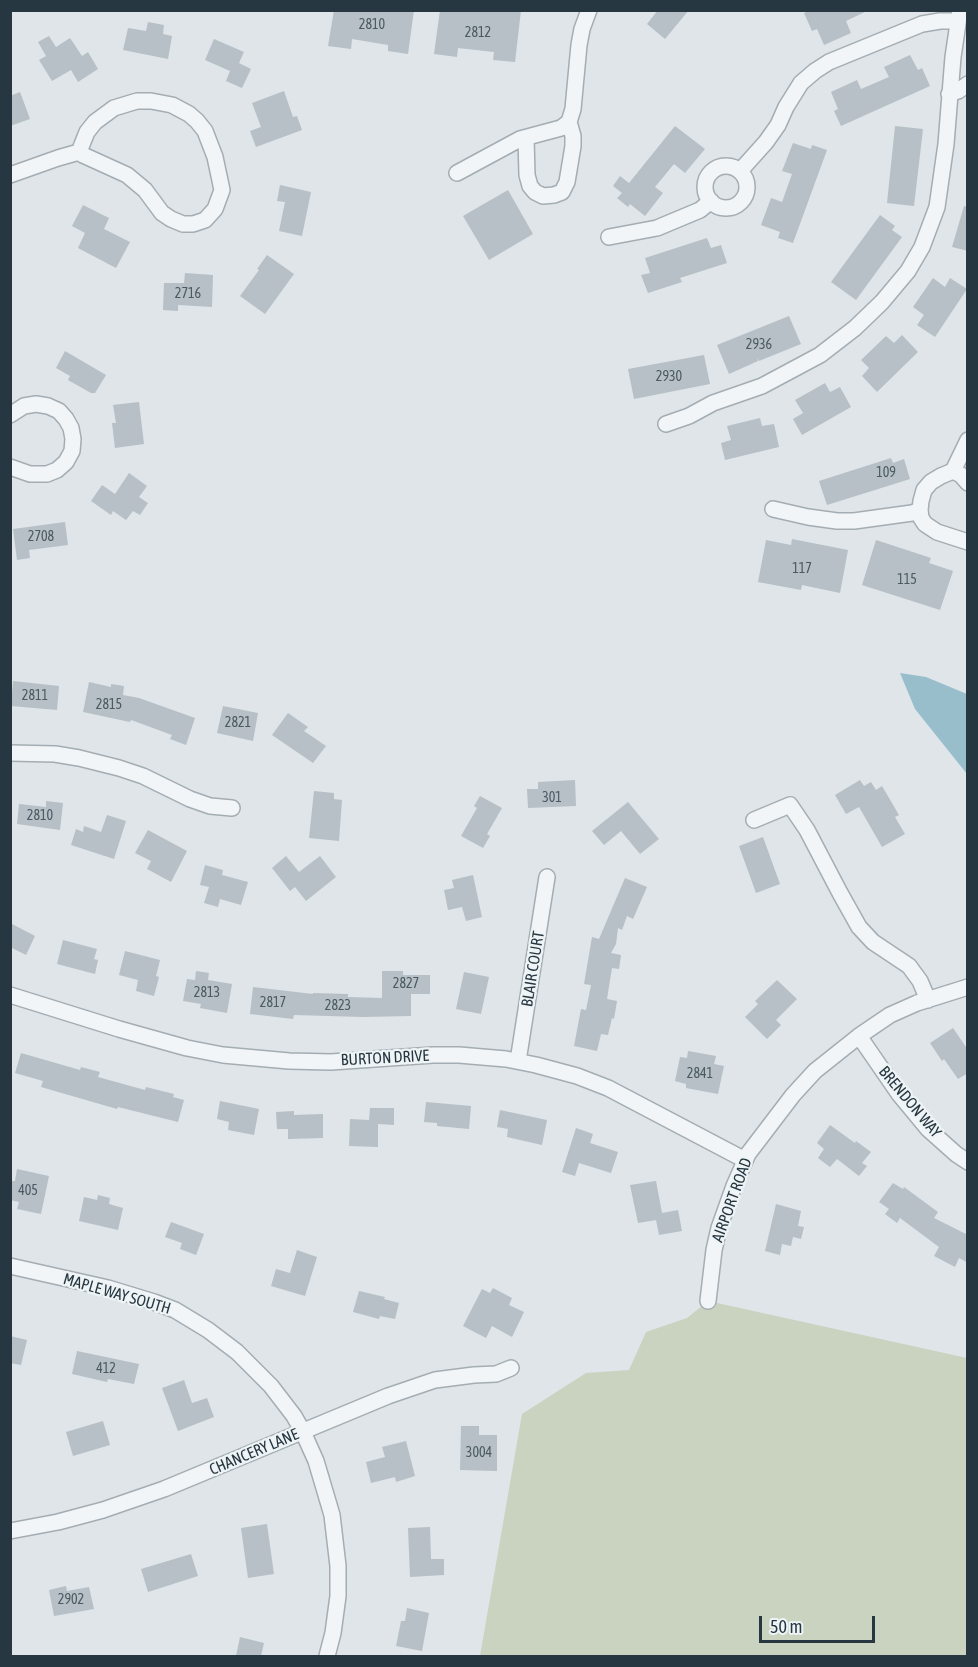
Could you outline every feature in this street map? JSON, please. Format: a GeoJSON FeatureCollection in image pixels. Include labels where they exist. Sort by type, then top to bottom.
{"type":"FeatureCollection","features":[{"type":"Feature","properties":{"kind":"street"},"geometry":{"type":"LineString","coordinates":[[526,138],[527,175],[534,192],[543,196],[562,192],[567,182],[573,146],[569,122],[573,108],[579,45],[589,10]]}},
{"type":"Feature","properties":{"kind":"street"},"geometry":{"type":"LineString","coordinates":[[666,424],[689,416],[713,403],[762,386],[820,355],[855,328],[908,271],[922,247],[938,207],[959,16],[922,24],[829,62],[815,71],[801,83],[778,125],[740,171]]}},
{"type":"Feature","properties":{"kind":"street"},"geometry":{"type":"LineString","coordinates":[[950,94],[968,84]]}},
{"type":"Feature","properties":{"kind":"street"},"geometry":{"type":"LineString","coordinates":[[137,101],[172,105],[189,114],[205,131],[222,183],[220,199],[205,220],[183,224],[162,213],[145,190],[127,175],[79,152],[87,132],[95,122],[114,108],[137,101]]}},
{"type":"Feature","properties":{"kind":"street"},"geometry":{"type":"LineString","coordinates":[[457,173],[520,139],[561,128],[569,122]]}},
{"type":"Feature","properties":{"kind":"street"},"geometry":{"type":"LineString","coordinates":[[10,175],[79,152]]}},
{"type":"Feature","properties":{"kind":"street"},"geometry":{"type":"LineString","coordinates":[[727,166],[740,171],[744,176],[747,189],[741,202],[729,208],[716,206],[711,201],[705,189],[706,182],[714,170],[727,166]]}},
{"type":"Feature","properties":{"kind":"street"},"geometry":{"type":"LineString","coordinates":[[609,237],[657,228],[700,210],[711,201]]}},
{"type":"Feature","properties":{"kind":"street"},"geometry":{"type":"LineString","coordinates":[[10,415],[24,406],[36,404],[48,406],[59,411],[66,419],[71,428],[73,440],[72,451],[66,462],[57,470],[46,474],[30,474],[10,468]]}},
{"type":"Feature","properties":{"kind":"street"},"geometry":{"type":"LineString","coordinates":[[968,440],[953,471],[931,482],[924,490],[920,510],[925,524],[937,532],[968,542]]}},
{"type":"Feature","properties":{"kind":"street"},"geometry":{"type":"LineString","coordinates":[[953,471],[968,483]]}},
{"type":"Feature","properties":{"kind":"street"},"geometry":{"type":"LineString","coordinates":[[773,509],[808,517],[845,521],[912,513],[920,510]]}},
{"type":"Feature","properties":{"kind":"street"},"geometry":{"type":"LineString","coordinates":[[10,753],[56,754],[109,765],[143,776],[210,806],[232,808]]}},
{"type":"Feature","properties":{"kind":"street"},"geometry":{"type":"LineString","coordinates":[[754,820],[790,805],[807,830],[859,927],[873,942],[909,966],[920,981],[928,1000]]}},
{"type":"Feature","properties":{"kind":"street","name":"BLAIR COURT"},"geometry":{"type":"LineString","coordinates":[[518,1061],[547,877]]}},
{"type":"Feature","properties":{"kind":"street","name":"AIRPORT ROAD"},"geometry":{"type":"LineString","coordinates":[[708,1301],[718,1228],[734,1186],[748,1154],[786,1103],[815,1071],[890,1015],[968,987]]}},
{"type":"Feature","properties":{"kind":"street","name":"BURTON DRIVE"},"geometry":{"type":"LineString","coordinates":[[10,995],[119,1029],[223,1055],[331,1062],[433,1055],[459,1055],[518,1061],[577,1076],[608,1088],[745,1160]]}},
{"type":"Feature","properties":{"kind":"street","name":"BRENDON WAY"},"geometry":{"type":"LineString","coordinates":[[859,1036],[899,1094],[928,1129],[968,1162]]}},
{"type":"Feature","properties":{"kind":"street","name":"MAPLE WAY SOUTH"},"geometry":{"type":"LineString","coordinates":[[10,1266],[108,1288],[154,1302],[192,1319],[237,1352],[258,1371],[294,1416],[324,1483],[335,1532],[338,1566],[338,1596],[327,1656]]}},
{"type":"Feature","properties":{"kind":"street","name":"CHANCERY LANE"},"geometry":{"type":"LineString","coordinates":[[10,1531],[103,1510],[164,1489],[388,1396],[435,1380],[496,1374],[511,1368]]}},
{"type":"Feature","properties":{"kind":"green space"},"geometry":{"type":"Polygon","coordinates":[[[708,1301],[967,1358],[967,1656],[480,1656],[522,1414],[586,1373],[629,1370],[646,1332],[687,1318],[708,1301]]]}},
{"type":"Feature","properties":{"kind":"water"},"geometry":{"type":"Polygon","coordinates":[[[900,673],[926,677],[967,694],[967,774],[915,709],[900,673]]]}},
{"type":"Feature","properties":{"kind":"building"},"geometry":{"type":"Polygon","coordinates":[[[334,10],[414,10],[408,54],[388,51],[388,45],[352,39],[351,49],[328,46],[334,10]]]}},
{"type":"Feature","properties":{"kind":"building"},"geometry":{"type":"Polygon","coordinates":[[[440,10],[521,10],[515,62],[493,60],[494,52],[458,48],[457,57],[434,54],[440,10]]]}},
{"type":"Feature","properties":{"kind":"building"},"geometry":{"type":"Polygon","coordinates":[[[658,10],[689,10],[665,39],[647,24],[658,10]]]}},
{"type":"Feature","properties":{"kind":"building"},"geometry":{"type":"Polygon","coordinates":[[[811,10],[869,10],[846,21],[851,33],[824,45],[817,29],[812,31],[804,13],[811,10]]]}},
{"type":"Feature","properties":{"kind":"building"},"geometry":{"type":"Polygon","coordinates":[[[148,22],[164,25],[163,34],[172,36],[168,59],[123,50],[128,28],[146,31],[148,22]]]}},
{"type":"Feature","properties":{"kind":"building"},"geometry":{"type":"Polygon","coordinates":[[[49,36],[56,47],[70,38],[82,56],[88,52],[98,69],[78,82],[71,70],[52,81],[39,60],[46,56],[38,42],[49,36]]]}},
{"type":"Feature","properties":{"kind":"building"},"geometry":{"type":"Polygon","coordinates":[[[214,39],[244,52],[239,63],[251,69],[242,88],[226,81],[230,71],[205,60],[214,39]]]}},
{"type":"Feature","properties":{"kind":"building"},"geometry":{"type":"Polygon","coordinates":[[[910,55],[918,70],[922,68],[930,86],[841,126],[834,111],[838,109],[831,92],[857,80],[861,89],[889,77],[884,67],[910,55]]]}},
{"type":"Feature","properties":{"kind":"building"},"geometry":{"type":"Polygon","coordinates":[[[284,91],[293,117],[297,116],[302,130],[256,147],[250,131],[261,127],[252,103],[284,91]]]}},
{"type":"Feature","properties":{"kind":"building"},"geometry":{"type":"Polygon","coordinates":[[[20,92],[30,119],[10,126],[10,96],[20,92]]]}},
{"type":"Feature","properties":{"kind":"building"},"geometry":{"type":"Polygon","coordinates":[[[675,126],[705,149],[685,173],[674,164],[655,187],[663,193],[645,216],[630,204],[628,207],[617,198],[622,193],[613,186],[620,176],[629,183],[675,126]]]}},
{"type":"Feature","properties":{"kind":"building"},"geometry":{"type":"Polygon","coordinates":[[[895,126],[923,129],[914,206],[887,203],[895,126]]]}},
{"type":"Feature","properties":{"kind":"building"},"geometry":{"type":"Polygon","coordinates":[[[793,143],[811,149],[812,145],[827,150],[793,243],[778,238],[780,232],[761,225],[771,198],[782,202],[792,174],[782,171],[793,143]]]}},
{"type":"Feature","properties":{"kind":"building"},"geometry":{"type":"Polygon","coordinates":[[[280,185],[311,192],[302,236],[279,231],[285,202],[277,201],[280,185]]]}},
{"type":"Feature","properties":{"kind":"building"},"geometry":{"type":"Polygon","coordinates":[[[508,190],[533,234],[489,260],[463,216],[508,190]]]}},
{"type":"Feature","properties":{"kind":"building"},"geometry":{"type":"Polygon","coordinates":[[[83,205],[109,218],[104,229],[130,242],[116,268],[78,248],[85,233],[72,226],[83,205]]]}},
{"type":"Feature","properties":{"kind":"building"},"geometry":{"type":"Polygon","coordinates":[[[964,206],[968,207],[968,251],[952,247],[964,206]]]}},
{"type":"Feature","properties":{"kind":"building"},"geometry":{"type":"Polygon","coordinates":[[[880,215],[895,226],[892,230],[902,237],[856,300],[831,282],[880,215]]]}},
{"type":"Feature","properties":{"kind":"building"},"geometry":{"type":"Polygon","coordinates":[[[707,238],[711,248],[721,245],[727,263],[680,278],[682,282],[648,293],[641,275],[650,273],[645,258],[707,238]]]}},
{"type":"Feature","properties":{"kind":"building"},"geometry":{"type":"Polygon","coordinates":[[[267,255],[294,274],[265,314],[240,296],[267,255]]]}},
{"type":"Feature","properties":{"kind":"building"},"geometry":{"type":"Polygon","coordinates":[[[185,273],[213,275],[212,307],[178,305],[178,311],[163,310],[164,283],[184,283],[185,273]]]}},
{"type":"Feature","properties":{"kind":"building"},"geometry":{"type":"Polygon","coordinates":[[[933,278],[945,287],[950,278],[967,289],[935,337],[917,325],[924,315],[913,307],[933,278]]]}},
{"type":"Feature","properties":{"kind":"building"},"geometry":{"type":"Polygon","coordinates":[[[789,316],[801,344],[759,361],[757,358],[758,361],[729,374],[717,345],[789,316]]]}},
{"type":"Feature","properties":{"kind":"building"},"geometry":{"type":"Polygon","coordinates":[[[902,335],[918,352],[877,392],[862,376],[869,368],[861,360],[886,336],[894,343],[902,335]]]}},
{"type":"Feature","properties":{"kind":"building"},"geometry":{"type":"Polygon","coordinates":[[[65,351],[106,375],[95,393],[68,380],[70,376],[56,368],[65,351]]]}},
{"type":"Feature","properties":{"kind":"building"},"geometry":{"type":"Polygon","coordinates":[[[704,355],[710,384],[634,399],[628,369],[704,355]]]}},
{"type":"Feature","properties":{"kind":"building"},"geometry":{"type":"Polygon","coordinates":[[[825,383],[830,392],[840,387],[851,407],[802,435],[793,419],[803,413],[795,400],[825,383]]]}},
{"type":"Feature","properties":{"kind":"building"},"geometry":{"type":"Polygon","coordinates":[[[139,402],[144,444],[115,448],[112,423],[116,423],[113,405],[139,402]]]}},
{"type":"Feature","properties":{"kind":"building"},"geometry":{"type":"Polygon","coordinates":[[[760,418],[762,426],[774,424],[779,447],[725,460],[721,443],[731,440],[727,426],[760,418]]]}},
{"type":"Feature","properties":{"kind":"building"},"geometry":{"type":"Polygon","coordinates":[[[891,458],[893,463],[904,459],[910,479],[827,505],[819,481],[891,458]]]}},
{"type":"Feature","properties":{"kind":"building"},"geometry":{"type":"Polygon","coordinates":[[[129,473],[147,486],[139,497],[148,503],[140,515],[133,511],[126,520],[113,511],[111,515],[91,501],[102,485],[115,494],[129,473]]]}},
{"type":"Feature","properties":{"kind":"building"},"geometry":{"type":"Polygon","coordinates":[[[65,522],[68,545],[29,550],[30,558],[17,560],[13,529],[65,522]]]}},
{"type":"Feature","properties":{"kind":"building"},"geometry":{"type":"Polygon","coordinates":[[[792,539],[848,550],[840,593],[802,585],[801,590],[758,582],[766,540],[791,545],[792,539]]]}},
{"type":"Feature","properties":{"kind":"building"},"geometry":{"type":"Polygon","coordinates":[[[876,540],[931,558],[929,563],[953,571],[940,610],[862,585],[876,540]]]}},
{"type":"Feature","properties":{"kind":"building"},"geometry":{"type":"Polygon","coordinates":[[[13,681],[59,686],[57,710],[11,706],[13,681]]]}},
{"type":"Feature","properties":{"kind":"building"},"geometry":{"type":"Polygon","coordinates":[[[89,682],[111,687],[111,684],[124,686],[123,695],[139,698],[195,718],[186,745],[170,739],[172,735],[131,720],[130,722],[83,712],[89,682]]]}},
{"type":"Feature","properties":{"kind":"building"},"geometry":{"type":"Polygon","coordinates":[[[223,706],[258,713],[253,741],[217,733],[223,706]]]}},
{"type":"Feature","properties":{"kind":"building"},"geometry":{"type":"Polygon","coordinates":[[[288,713],[308,727],[304,731],[326,746],[313,763],[272,735],[288,713]]]}},
{"type":"Feature","properties":{"kind":"building"},"geometry":{"type":"Polygon","coordinates":[[[575,780],[576,806],[528,808],[527,789],[538,789],[538,782],[575,780]]]}},
{"type":"Feature","properties":{"kind":"building"},"geometry":{"type":"Polygon","coordinates":[[[860,780],[864,786],[871,782],[876,790],[882,786],[899,815],[895,817],[905,834],[882,847],[859,807],[846,814],[835,795],[860,780]]]}},
{"type":"Feature","properties":{"kind":"building"},"geometry":{"type":"Polygon","coordinates":[[[314,791],[334,793],[334,799],[342,800],[339,841],[309,838],[314,791]]]}},
{"type":"Feature","properties":{"kind":"building"},"geometry":{"type":"Polygon","coordinates":[[[480,796],[502,808],[487,834],[490,836],[483,848],[461,836],[477,808],[474,806],[480,796]]]}},
{"type":"Feature","properties":{"kind":"building"},"geometry":{"type":"Polygon","coordinates":[[[46,801],[63,803],[60,830],[17,824],[19,804],[46,807],[46,801]]]}},
{"type":"Feature","properties":{"kind":"building"},"geometry":{"type":"Polygon","coordinates":[[[628,802],[659,839],[640,854],[621,831],[604,845],[592,831],[628,802]]]}},
{"type":"Feature","properties":{"kind":"building"},"geometry":{"type":"Polygon","coordinates":[[[107,815],[126,821],[114,859],[71,845],[76,829],[83,832],[84,826],[101,832],[107,815]]]}},
{"type":"Feature","properties":{"kind":"building"},"geometry":{"type":"Polygon","coordinates":[[[148,830],[187,851],[171,882],[147,869],[151,861],[135,853],[148,830]]]}},
{"type":"Feature","properties":{"kind":"building"},"geometry":{"type":"Polygon","coordinates":[[[763,837],[780,884],[756,893],[739,846],[763,837]]]}},
{"type":"Feature","properties":{"kind":"building"},"geometry":{"type":"Polygon","coordinates":[[[286,856],[299,872],[320,856],[336,877],[306,901],[295,887],[290,891],[272,868],[286,856]]]}},
{"type":"Feature","properties":{"kind":"building"},"geometry":{"type":"Polygon","coordinates":[[[205,865],[223,870],[222,875],[248,882],[241,905],[220,899],[218,907],[204,903],[209,887],[200,885],[205,865]]]}},
{"type":"Feature","properties":{"kind":"building"},"geometry":{"type":"Polygon","coordinates":[[[473,875],[482,917],[466,921],[462,907],[448,910],[444,890],[454,888],[452,880],[473,875]]]}},
{"type":"Feature","properties":{"kind":"building"},"geometry":{"type":"Polygon","coordinates":[[[625,878],[647,887],[633,919],[627,916],[622,930],[618,928],[616,944],[611,953],[621,955],[619,969],[612,968],[607,999],[617,1001],[614,1019],[612,1018],[608,1035],[601,1034],[597,1051],[574,1046],[581,1009],[586,1010],[591,985],[584,984],[592,937],[599,939],[625,878]]]}},
{"type":"Feature","properties":{"kind":"building"},"geometry":{"type":"Polygon","coordinates":[[[10,923],[35,936],[26,955],[10,947],[10,923]]]}},
{"type":"Feature","properties":{"kind":"building"},"geometry":{"type":"Polygon","coordinates":[[[63,940],[97,949],[94,959],[98,960],[95,974],[57,964],[63,940]]]}},
{"type":"Feature","properties":{"kind":"building"},"geometry":{"type":"Polygon","coordinates":[[[125,951],[160,960],[156,976],[159,977],[154,996],[136,991],[138,980],[119,975],[125,951]]]}},
{"type":"Feature","properties":{"kind":"building"},"geometry":{"type":"Polygon","coordinates":[[[196,971],[209,973],[208,980],[232,984],[227,1013],[200,1008],[201,1004],[183,1001],[187,979],[195,980],[196,971]]]}},
{"type":"Feature","properties":{"kind":"building"},"geometry":{"type":"Polygon","coordinates":[[[382,971],[403,971],[403,975],[430,975],[430,994],[411,994],[411,1016],[294,1015],[293,1019],[250,1014],[253,987],[313,994],[348,994],[348,997],[382,998],[382,971]]]}},
{"type":"Feature","properties":{"kind":"building"},"geometry":{"type":"Polygon","coordinates":[[[464,972],[489,977],[481,1014],[456,1009],[464,972]]]}},
{"type":"Feature","properties":{"kind":"building"},"geometry":{"type":"Polygon","coordinates":[[[777,980],[797,999],[776,1020],[781,1025],[767,1039],[745,1017],[758,1004],[755,1001],[777,980]]]}},
{"type":"Feature","properties":{"kind":"building"},"geometry":{"type":"Polygon","coordinates":[[[953,1028],[968,1050],[968,1073],[958,1079],[930,1043],[953,1028]]]}},
{"type":"Feature","properties":{"kind":"building"},"geometry":{"type":"Polygon","coordinates":[[[688,1051],[716,1056],[714,1064],[724,1066],[718,1094],[686,1088],[686,1084],[675,1081],[680,1057],[687,1058],[688,1051]]]}},
{"type":"Feature","properties":{"kind":"building"},"geometry":{"type":"Polygon","coordinates":[[[21,1053],[80,1070],[81,1067],[100,1072],[98,1077],[145,1090],[146,1087],[174,1094],[173,1097],[184,1100],[178,1122],[118,1107],[117,1109],[41,1087],[43,1081],[15,1073],[21,1053]]]}},
{"type":"Feature","properties":{"kind":"building"},"geometry":{"type":"Polygon","coordinates":[[[220,1101],[259,1109],[254,1135],[228,1130],[229,1122],[217,1119],[220,1101]]]}},
{"type":"Feature","properties":{"kind":"building"},"geometry":{"type":"Polygon","coordinates":[[[426,1102],[471,1106],[469,1129],[437,1126],[437,1123],[424,1122],[426,1102]]]}},
{"type":"Feature","properties":{"kind":"building"},"geometry":{"type":"Polygon","coordinates":[[[370,1108],[394,1108],[394,1125],[378,1124],[378,1147],[349,1146],[350,1119],[369,1120],[370,1108]]]}},
{"type":"Feature","properties":{"kind":"building"},"geometry":{"type":"Polygon","coordinates":[[[500,1110],[547,1120],[542,1145],[507,1137],[508,1129],[497,1127],[500,1110]]]}},
{"type":"Feature","properties":{"kind":"building"},"geometry":{"type":"Polygon","coordinates":[[[294,1111],[294,1115],[323,1114],[323,1138],[288,1139],[288,1129],[277,1129],[276,1112],[294,1111]]]}},
{"type":"Feature","properties":{"kind":"building"},"geometry":{"type":"Polygon","coordinates":[[[830,1125],[871,1152],[862,1163],[867,1166],[859,1176],[837,1159],[830,1167],[818,1158],[824,1149],[817,1143],[830,1125]]]}},
{"type":"Feature","properties":{"kind":"building"},"geometry":{"type":"Polygon","coordinates":[[[576,1128],[593,1134],[590,1143],[618,1152],[611,1173],[579,1163],[575,1176],[562,1172],[576,1128]]]}},
{"type":"Feature","properties":{"kind":"building"},"geometry":{"type":"Polygon","coordinates":[[[17,1169],[49,1176],[41,1214],[17,1209],[19,1202],[10,1200],[10,1181],[15,1181],[17,1169]]]}},
{"type":"Feature","properties":{"kind":"building"},"geometry":{"type":"Polygon","coordinates":[[[656,1181],[662,1213],[678,1210],[682,1231],[659,1235],[656,1220],[638,1223],[630,1185],[656,1181]]]}},
{"type":"Feature","properties":{"kind":"building"},"geometry":{"type":"Polygon","coordinates":[[[893,1183],[903,1189],[904,1187],[938,1212],[934,1218],[968,1235],[968,1263],[959,1258],[955,1267],[934,1256],[939,1247],[900,1218],[897,1223],[885,1214],[889,1209],[879,1202],[893,1183]]]}},
{"type":"Feature","properties":{"kind":"building"},"geometry":{"type":"Polygon","coordinates":[[[98,1195],[110,1198],[109,1204],[123,1208],[118,1230],[79,1221],[84,1197],[97,1200],[98,1195]]]}},
{"type":"Feature","properties":{"kind":"building"},"geometry":{"type":"Polygon","coordinates":[[[776,1204],[801,1211],[798,1226],[804,1227],[801,1239],[793,1237],[791,1246],[782,1244],[780,1255],[765,1251],[776,1204]]]}},
{"type":"Feature","properties":{"kind":"building"},"geometry":{"type":"Polygon","coordinates":[[[171,1222],[204,1234],[196,1255],[180,1249],[182,1243],[165,1237],[171,1222]]]}},
{"type":"Feature","properties":{"kind":"building"},"geometry":{"type":"Polygon","coordinates":[[[297,1250],[317,1257],[305,1296],[271,1286],[276,1269],[290,1273],[297,1250]]]}},
{"type":"Feature","properties":{"kind":"building"},"geometry":{"type":"Polygon","coordinates":[[[493,1288],[512,1298],[509,1305],[524,1312],[512,1337],[492,1326],[486,1338],[463,1326],[482,1289],[490,1293],[493,1288]]]}},
{"type":"Feature","properties":{"kind":"building"},"geometry":{"type":"Polygon","coordinates":[[[359,1291],[399,1303],[395,1319],[380,1316],[379,1319],[353,1312],[359,1291]]]}},
{"type":"Feature","properties":{"kind":"building"},"geometry":{"type":"Polygon","coordinates":[[[10,1336],[27,1340],[21,1365],[10,1363],[10,1336]]]}},
{"type":"Feature","properties":{"kind":"building"},"geometry":{"type":"Polygon","coordinates":[[[77,1351],[139,1364],[134,1384],[108,1379],[107,1382],[72,1374],[77,1351]]]}},
{"type":"Feature","properties":{"kind":"building"},"geometry":{"type":"Polygon","coordinates":[[[184,1380],[192,1403],[207,1398],[214,1417],[178,1431],[162,1388],[184,1380]]]}},
{"type":"Feature","properties":{"kind":"building"},"geometry":{"type":"Polygon","coordinates":[[[103,1421],[110,1445],[73,1456],[66,1432],[103,1421]]]}},
{"type":"Feature","properties":{"kind":"building"},"geometry":{"type":"Polygon","coordinates":[[[461,1426],[479,1426],[479,1435],[497,1435],[497,1471],[460,1470],[461,1426]]]}},
{"type":"Feature","properties":{"kind":"building"},"geometry":{"type":"Polygon","coordinates":[[[406,1441],[415,1476],[396,1482],[395,1477],[371,1483],[366,1462],[385,1457],[382,1447],[406,1441]]]}},
{"type":"Feature","properties":{"kind":"building"},"geometry":{"type":"Polygon","coordinates":[[[267,1524],[274,1574],[248,1578],[241,1528],[267,1524]]]}},
{"type":"Feature","properties":{"kind":"building"},"geometry":{"type":"Polygon","coordinates":[[[430,1527],[431,1559],[444,1559],[444,1575],[410,1577],[408,1528],[430,1527]]]}},
{"type":"Feature","properties":{"kind":"building"},"geometry":{"type":"Polygon","coordinates":[[[191,1554],[198,1576],[148,1592],[141,1569],[191,1554]]]}},
{"type":"Feature","properties":{"kind":"building"},"geometry":{"type":"Polygon","coordinates":[[[66,1586],[67,1591],[89,1587],[94,1609],[54,1616],[49,1590],[66,1586]]]}},
{"type":"Feature","properties":{"kind":"building"},"geometry":{"type":"Polygon","coordinates":[[[407,1608],[429,1613],[422,1651],[396,1646],[401,1621],[405,1621],[407,1608]]]}},
{"type":"Feature","properties":{"kind":"building"},"geometry":{"type":"Polygon","coordinates":[[[240,1637],[264,1643],[261,1656],[236,1656],[240,1637]]]}}]}
